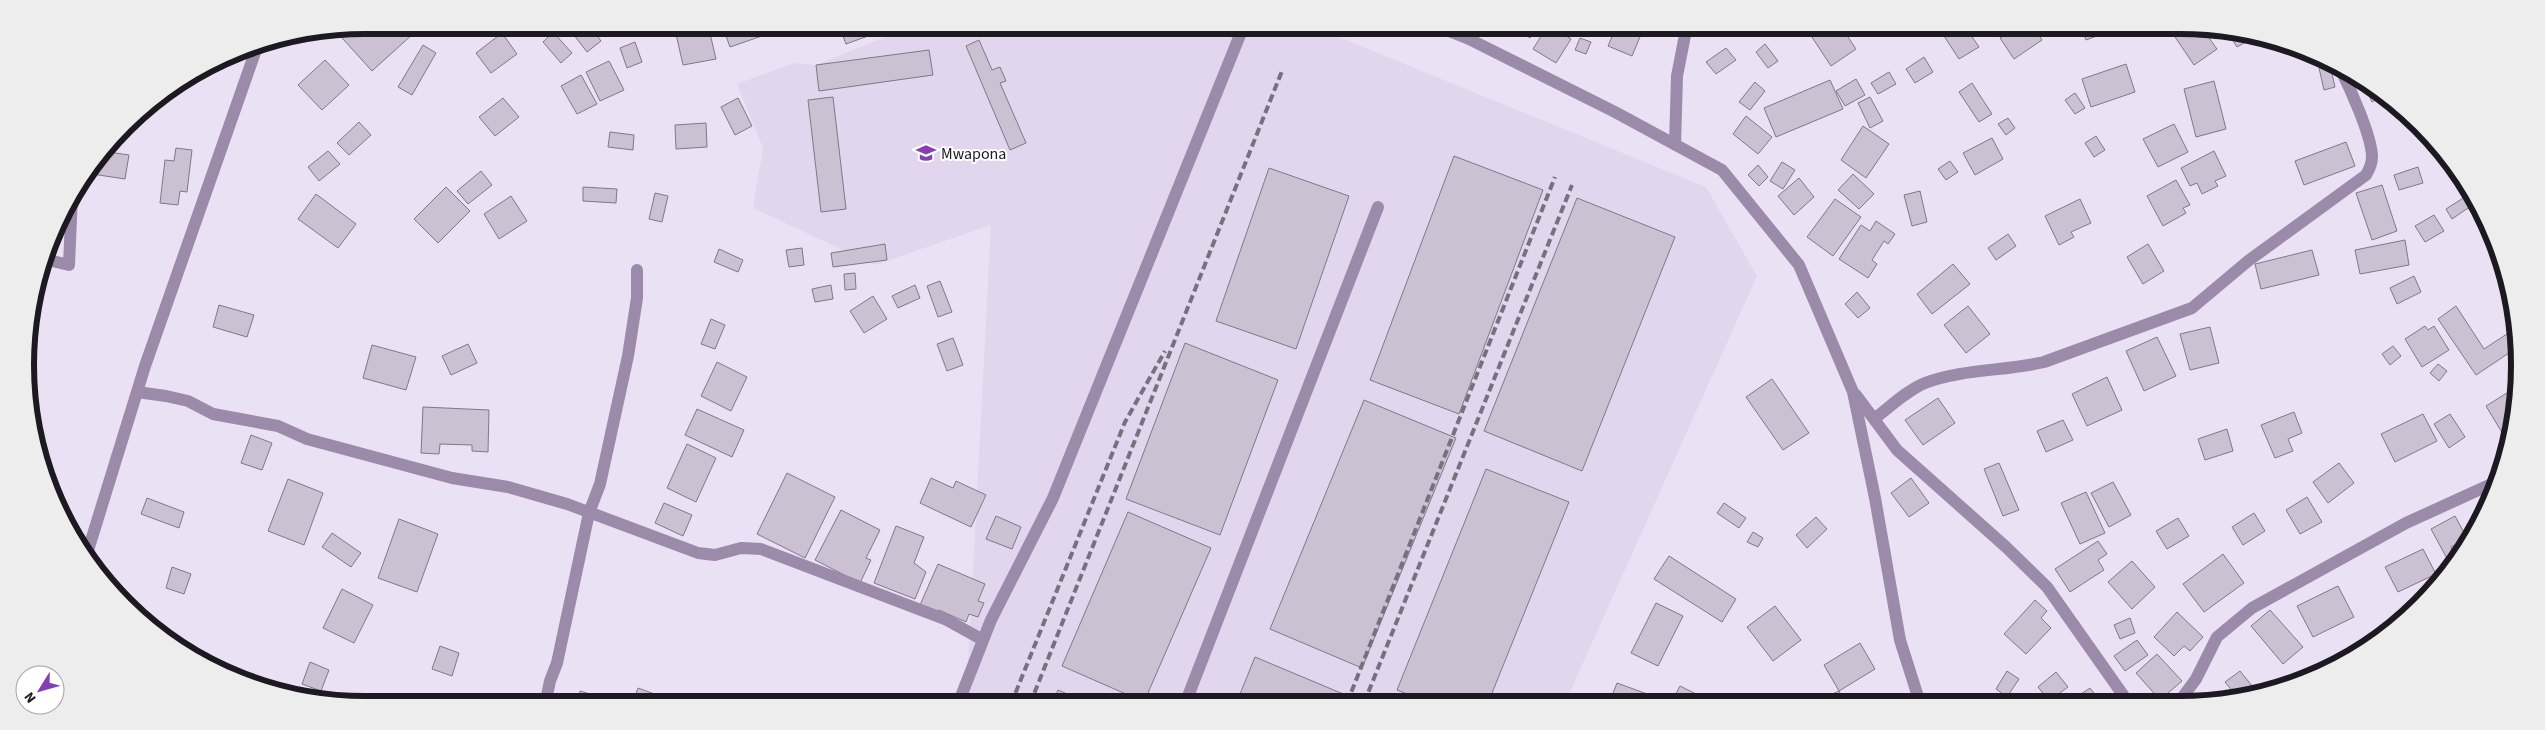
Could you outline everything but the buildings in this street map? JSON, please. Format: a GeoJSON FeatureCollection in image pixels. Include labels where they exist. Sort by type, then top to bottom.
{"type":"FeatureCollection","features":[{"type":"Feature","properties":{"kind":"street"},"geometry":{"type":"LineString","coordinates":[[961,696],[983,640],[1054,498],[1240,34]]}},
{"type":"Feature","properties":{"kind":"street"},"geometry":{"type":"LineString","coordinates":[[1455,34],[1478,44],[1722,170],[1799,264],[1853,392],[1875,498],[1900,640],[1918,696]]}},
{"type":"Feature","properties":{"kind":"street"},"geometry":{"type":"LineString","coordinates":[[1675,145],[1678,76],[1685,34]]}},
{"type":"Feature","properties":{"kind":"street"},"geometry":{"type":"LineString","coordinates":[[89,547],[137,392],[255,53]]}},
{"type":"Feature","properties":{"kind":"street"},"geometry":{"type":"LineString","coordinates":[[1874,419],[1906,394],[1925,383],[2044,362],[2192,308],[2248,261],[2366,175],[2371,167],[2372,157],[2367,134],[2343,77]]}},
{"type":"Feature","properties":{"kind":"street"},"geometry":{"type":"LineString","coordinates":[[1188,696],[1378,207]]}},
{"type":"Feature","properties":{"kind":"street"},"geometry":{"type":"LineString","coordinates":[[51,261],[69,265],[71,212]]}},
{"type":"Feature","properties":{"kind":"street"},"geometry":{"type":"LineString","coordinates":[[547,696],[557,663],[589,513],[600,484],[628,356],[637,298],[637,270]]}},
{"type":"Feature","properties":{"kind":"street"},"geometry":{"type":"LineString","coordinates":[[137,392],[188,401],[213,414],[278,426],[307,439],[452,478],[508,487],[567,504],[707,554],[715,555],[741,548],[761,549],[947,620],[983,640]]}},
{"type":"Feature","properties":{"kind":"street"},"geometry":{"type":"LineString","coordinates":[[1853,392],[1897,450],[2006,547],[2047,587],[2124,696]]}},
{"type":"Feature","properties":{"kind":"street"},"geometry":{"type":"LineString","coordinates":[[2183,696],[2196,679],[2218,637],[2252,608],[2406,523],[2489,485]]}},
{"type":"Feature","properties":{"kind":"shaded area"},"geometry":{"type":"Polygon","coordinates":[[[894,34],[1331,34],[1706,187],[1757,276],[1568,696],[966,696],[991,225],[875,265],[753,208],[763,148],[737,84],[794,63],[816,65],[894,34]]]}},
{"type":"Feature","properties":{"kind":"railway"},"geometry":{"type":"LineString","coordinates":[[1033,696],[1282,71]]}},
{"type":"Feature","properties":{"kind":"railway"},"geometry":{"type":"LineString","coordinates":[[1350,696],[1555,177]]}},
{"type":"Feature","properties":{"kind":"railway"},"geometry":{"type":"LineString","coordinates":[[1367,696],[1572,185]]}},
{"type":"Feature","properties":{"kind":"railway"},"geometry":{"type":"LineString","coordinates":[[1014,696],[1125,422],[1165,351]]}},
{"type":"Feature","properties":{"kind":"place","name":"Mwapona"},"geometry":{"type":"Point","coordinates":[926,153]}}]}
